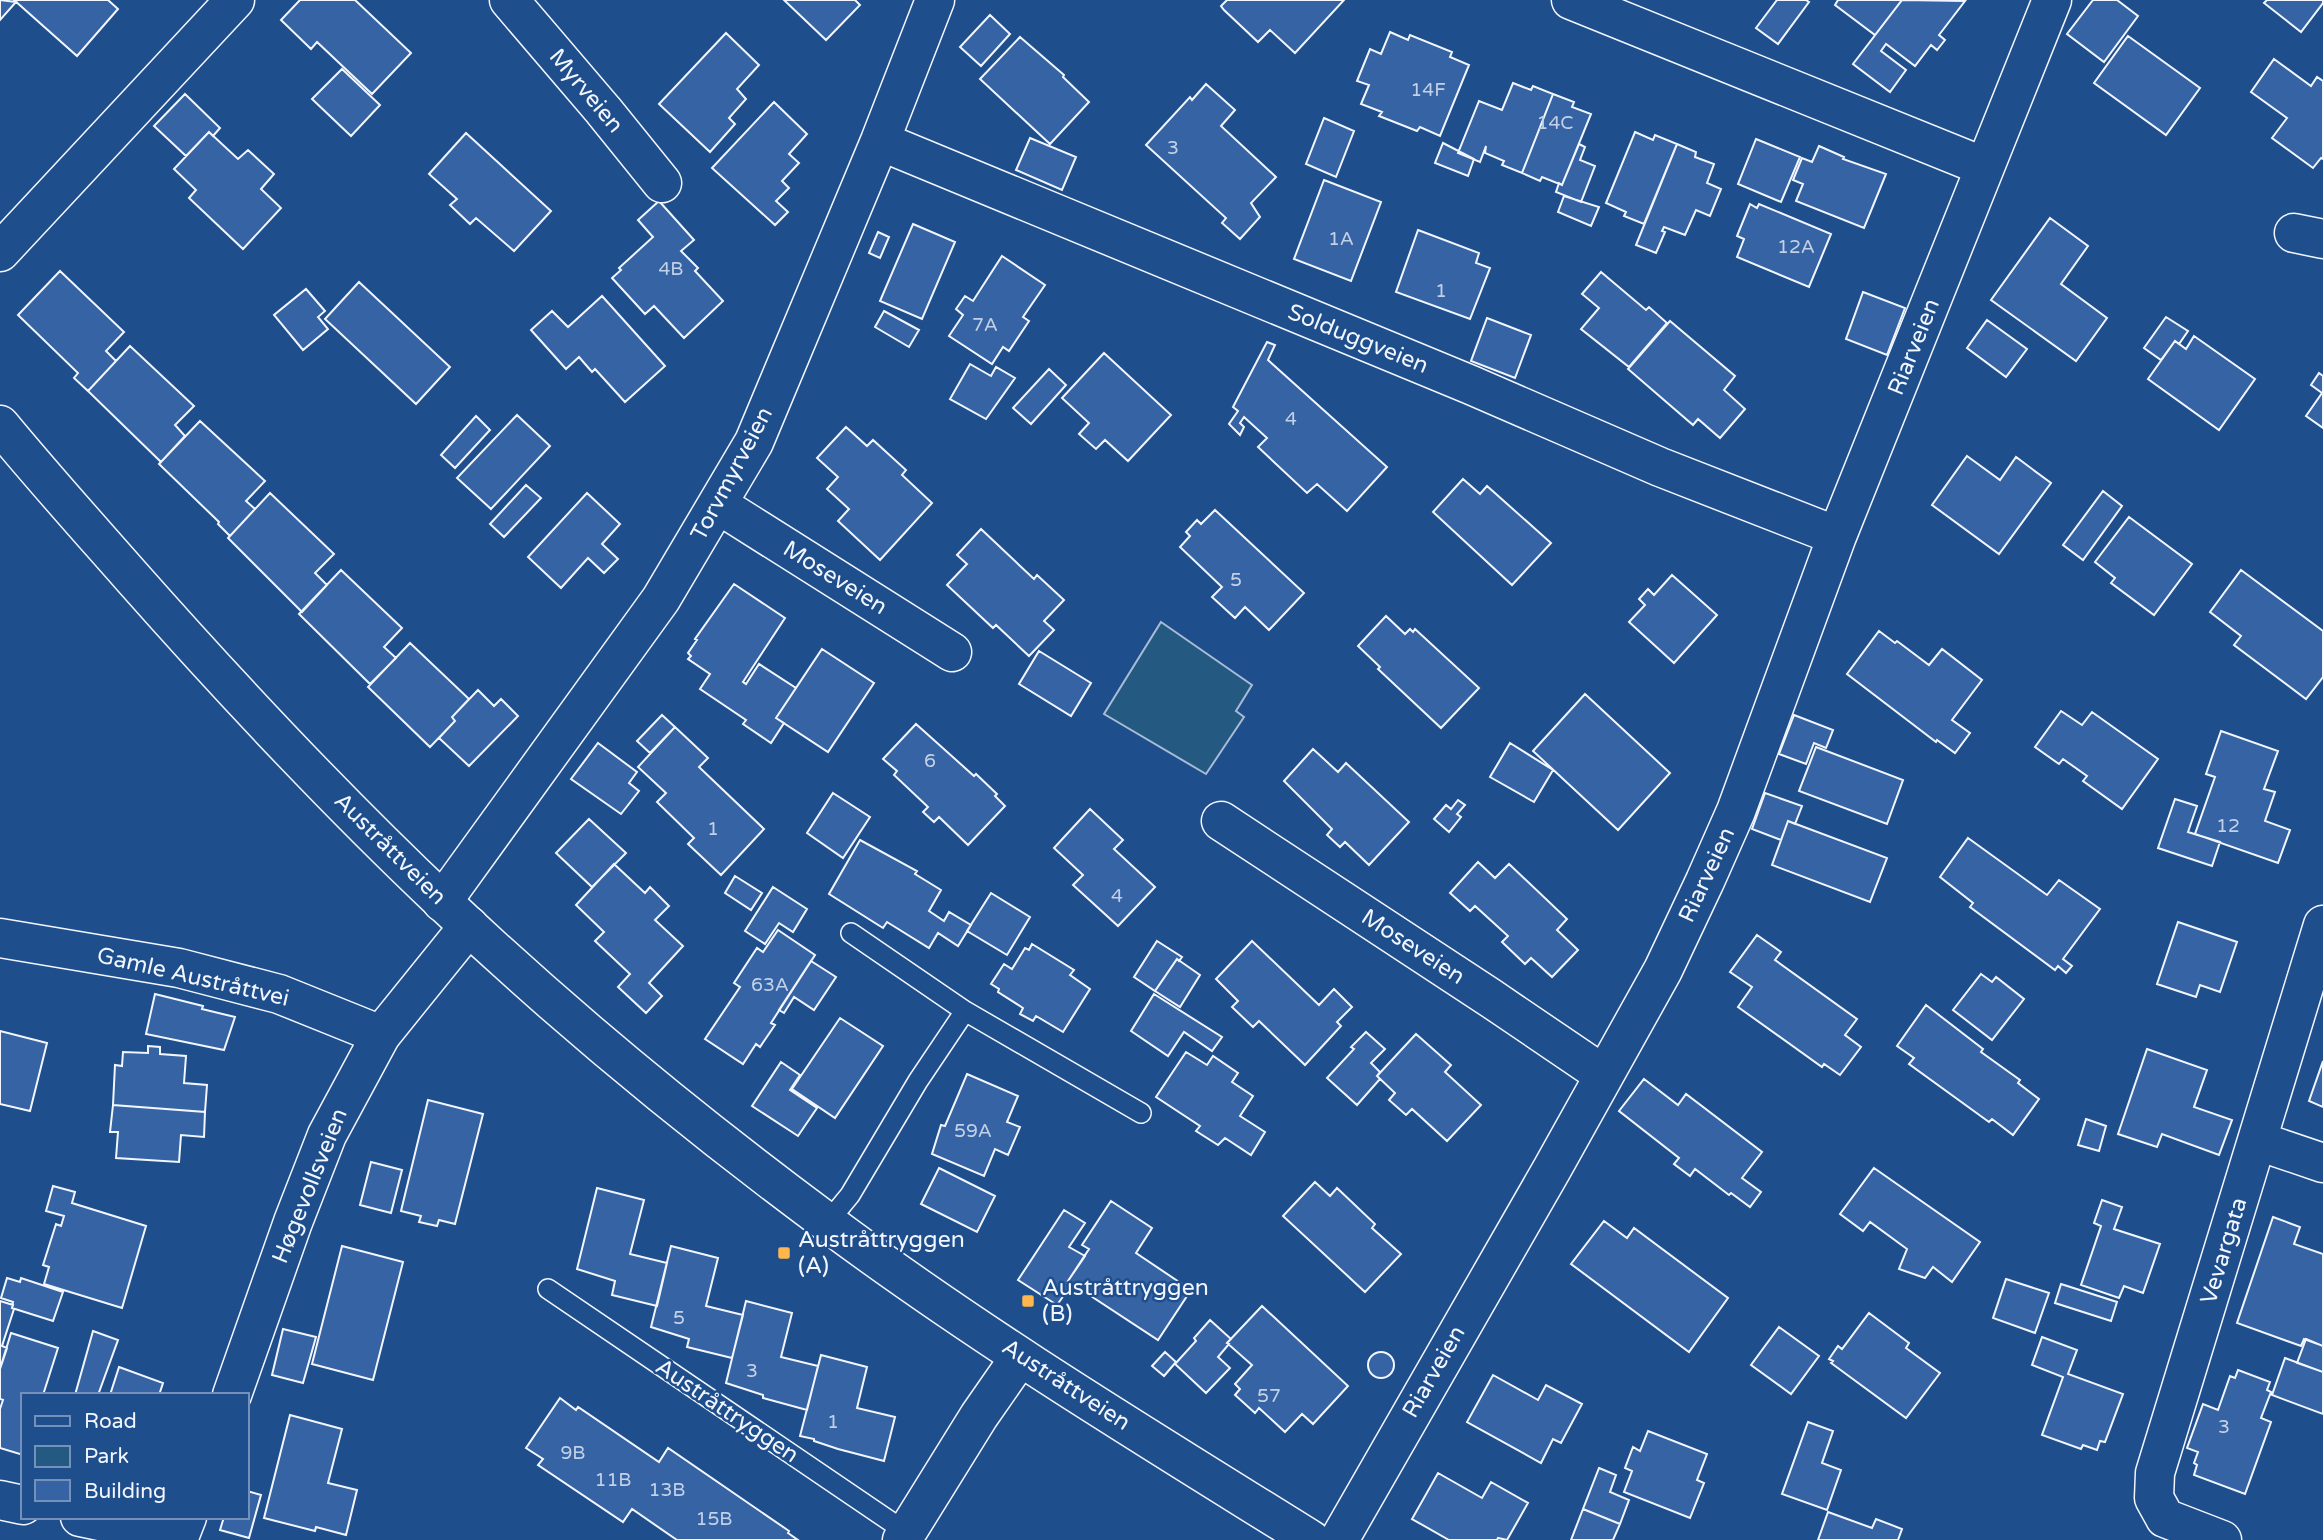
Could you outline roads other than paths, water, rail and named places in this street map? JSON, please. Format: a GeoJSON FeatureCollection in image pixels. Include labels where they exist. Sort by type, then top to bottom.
{"type":"FeatureCollection","features":[{"type":"Feature","properties":{"kind":"street"},"geometry":{"type":"LineString","coordinates":[[0,252],[235,0]]}},
{"type":"Feature","properties":{"kind":"street","name":"Myrveien"},"geometry":{"type":"LineString","coordinates":[[509,0],[662,183]]}},
{"type":"Feature","properties":{"kind":"street","name":"Torvmyrveien"},"geometry":{"type":"LineString","coordinates":[[456,914],[662,599],[754,442],[880,141],[935,0]]}},
{"type":"Feature","properties":{"kind":"street"},"geometry":{"type":"LineString","coordinates":[[1571,0],[1985,167]]}},
{"type":"Feature","properties":{"kind":"street","name":"Riarveien"},"geometry":{"type":"LineString","coordinates":[[1339,1540],[1662,970],[1736,811],[1837,536],[2052,0]]}},
{"type":"Feature","properties":{"kind":"street","name":"Solduggveien"},"geometry":{"type":"LineString","coordinates":[[880,141],[1471,385],[1660,467],[1837,536]]}},
{"type":"Feature","properties":{"kind":"street","name":"Austråttveien"},"geometry":{"type":"LineString","coordinates":[[0,425],[87,527],[305,765],[456,914],[627,1064],[827,1223],[1020,1357],[1311,1540]]}},
{"type":"Feature","properties":{"kind":"street","name":"Moseveien"},"geometry":{"type":"LineString","coordinates":[[719,505],[952,652]]}},
{"type":"Feature","properties":{"kind":"street","name":"Moseveien"},"geometry":{"type":"LineString","coordinates":[[1221,821],[1604,1075]]}},
{"type":"Feature","properties":{"kind":"street","name":"Høgevollsveien"},"geometry":{"type":"LineString","coordinates":[[233,1393],[327,1135],[381,1035],[456,914]]}},
{"type":"Feature","properties":{"kind":"street","name":"Vevargata"},"geometry":{"type":"LineString","coordinates":[[2222,1540],[2165,1517],[2154,1498],[2155,1473],[2323,925]]}},
{"type":"Feature","properties":{"kind":"street","name":"Gamle Austråttvei"},"geometry":{"type":"LineString","coordinates":[[0,938],[179,968],[279,994],[381,1035]]}},
{"type":"Feature","properties":{"kind":"street"},"geometry":{"type":"LineString","coordinates":[[2258,1141],[2323,1163]]}},
{"type":"Feature","properties":{"kind":"street","name":"Austråttryggen"},"geometry":{"type":"LineString","coordinates":[[904,1536],[979,1416],[1020,1357]]}},
{"type":"Feature","properties":{"kind":"street"},"geometry":{"type":"LineString","coordinates":[[0,1500],[21,1505]]}},
{"type":"Feature","properties":{"kind":"street"},"geometry":{"type":"LineString","coordinates":[[90,1519],[153,1532],[177,1540],[186,1519]]}},
{"type":"Feature","properties":{"kind":"lane"},"geometry":{"type":"LineString","coordinates":[[851,933],[965,1012],[1140,1113]]}},
{"type":"Feature","properties":{"kind":"lane"},"geometry":{"type":"LineString","coordinates":[[827,1223],[850,1195],[918,1081],[965,1012]]}},
{"type":"Feature","properties":{"kind":"lane","name":"Austråttryggen"},"geometry":{"type":"LineString","coordinates":[[548,1289],[904,1536]]}},
{"type":"Feature","properties":{"kind":"place","name":"Austråttryggen (A)"},"geometry":{"type":"Point","coordinates":[784,1253]}},
{"type":"Feature","properties":{"kind":"place","name":"Austråttryggen (B)"},"geometry":{"type":"Point","coordinates":[1028,1301]}}]}
